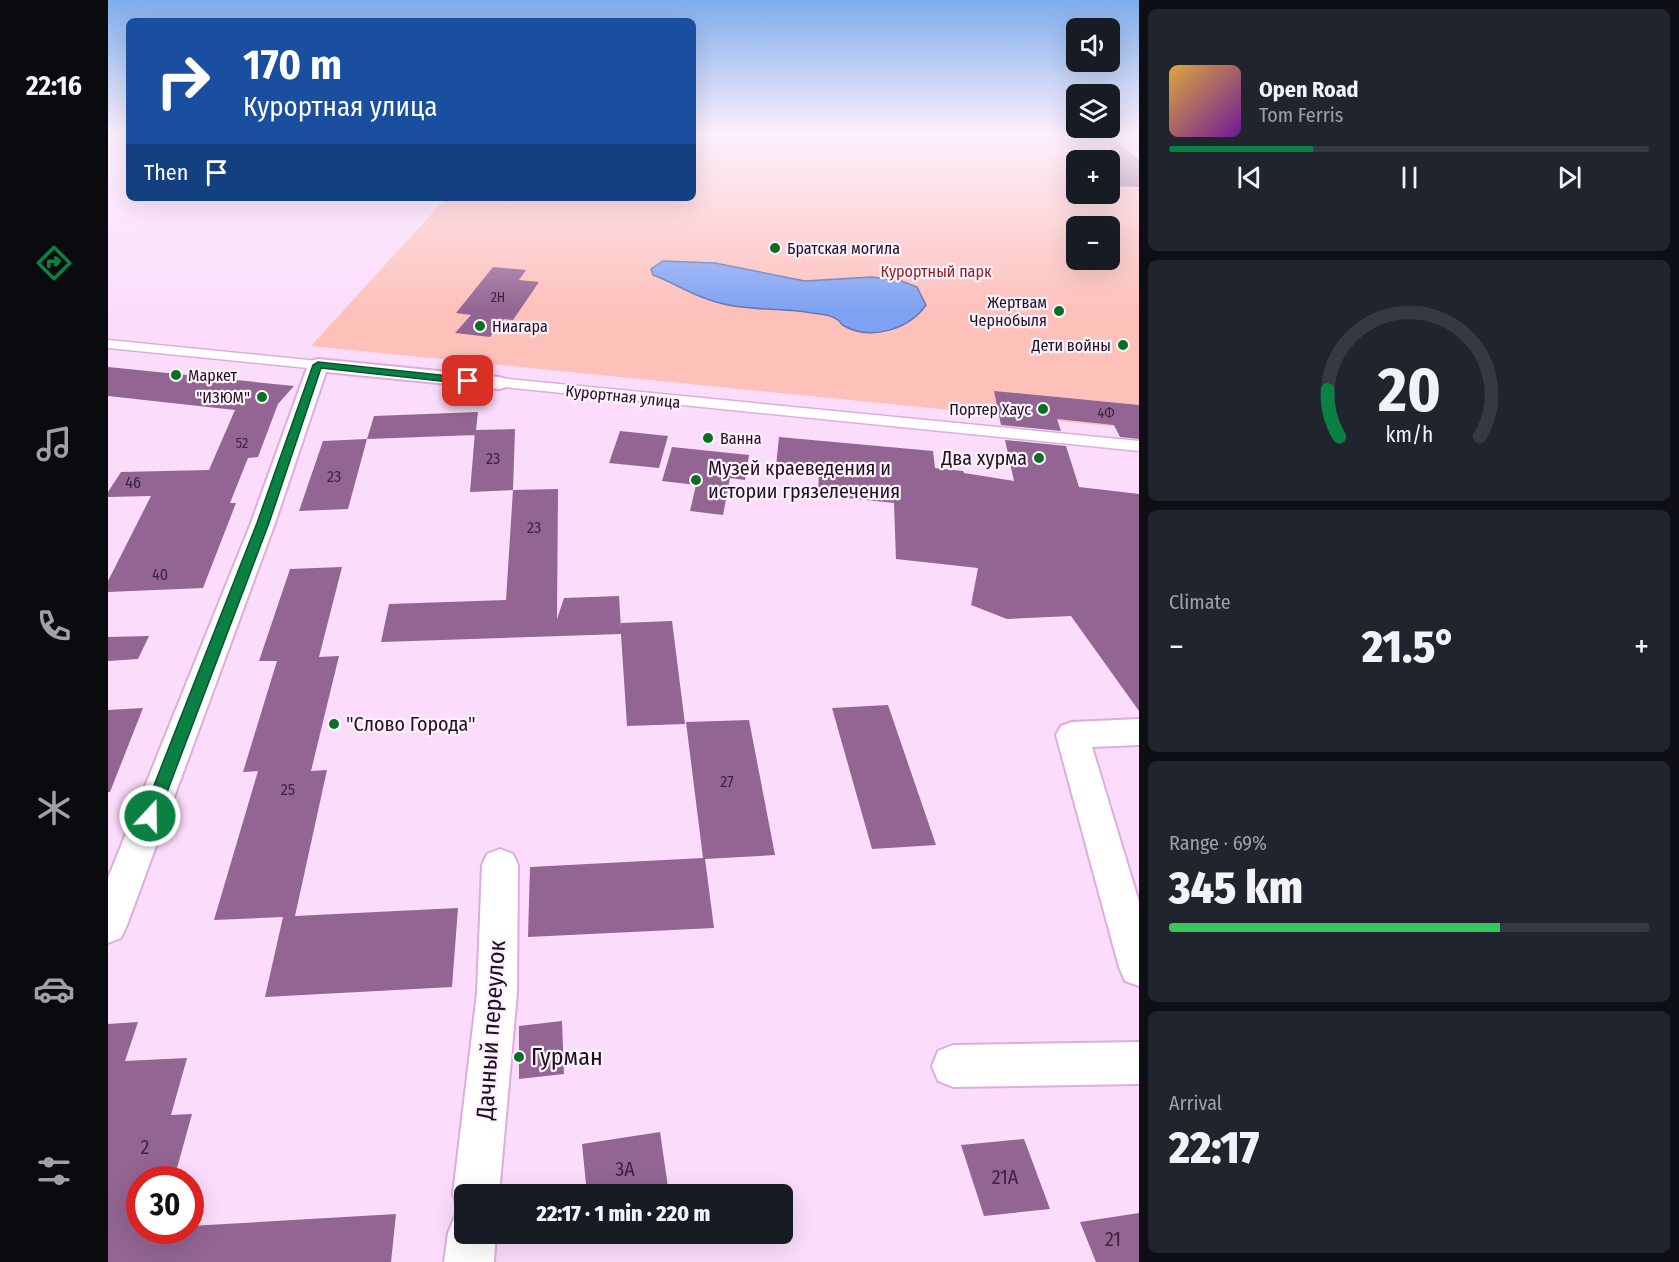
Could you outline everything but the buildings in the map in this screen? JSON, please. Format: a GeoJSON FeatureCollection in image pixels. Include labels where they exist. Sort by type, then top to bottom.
{"type":"FeatureCollection","features":[{"type":"Feature","properties":{"kind":"street","name":"Курортная улица"},"geometry":{"type":"LineString","coordinates":[[108,344],[1139,446]]}},
{"type":"Feature","properties":{"kind":"street"},"geometry":{"type":"LineString","coordinates":[[108,925],[263,523],[318,365]]}},
{"type":"Feature","properties":{"kind":"street"},"geometry":{"type":"LineString","coordinates":[[1139,732],[1072,735],[1139,966]]}},
{"type":"Feature","properties":{"kind":"street","name":"Дачный переулок"},"geometry":{"type":"LineString","coordinates":[[477,1184],[497,993],[500,865]]}},
{"type":"Feature","properties":{"kind":"street"},"geometry":{"type":"LineString","coordinates":[[953,1066],[1139,1063]]}},
{"type":"Feature","properties":{"kind":"street"},"geometry":{"type":"LineString","coordinates":[[469,1262],[471,1244]]}},
{"type":"Feature","properties":{"kind":"green space","name":"Курортный парк"},"geometry":{"type":"Polygon","coordinates":[[[696,193],[1066,193],[1066,204],[1120,204],[1120,193],[1139,193],[1139,429],[311,346],[443,201],[696,201],[696,193]]]}},
{"type":"Feature","properties":{"kind":"water"},"geometry":{"type":"Polygon","coordinates":[[[663,261],[715,263],[805,281],[871,277],[899,280],[917,287],[926,305],[910,321],[900,326],[878,332],[866,332],[844,326],[835,318],[825,315],[746,308],[707,299],[653,275],[651,269],[663,261]]]}},
{"type":"Feature","properties":{"kind":"place","name":"Братская могила"},"geometry":{"type":"Point","coordinates":[775,248]}},
{"type":"Feature","properties":{"kind":"place","name":"Жертвам Чернобыля"},"geometry":{"type":"Point","coordinates":[1059,311]}},
{"type":"Feature","properties":{"kind":"place","name":"Ниагара"},"geometry":{"type":"Point","coordinates":[480,326]}},
{"type":"Feature","properties":{"kind":"place","name":"Дети войны"},"geometry":{"type":"Point","coordinates":[1123,345]}},
{"type":"Feature","properties":{"kind":"place","name":"Маркет"},"geometry":{"type":"Point","coordinates":[176,375]}},
{"type":"Feature","properties":{"kind":"place","name":"\"ИЗЮМ\""},"geometry":{"type":"Point","coordinates":[262,397]}},
{"type":"Feature","properties":{"kind":"place","name":"Портер Хаус"},"geometry":{"type":"Point","coordinates":[1043,409]}},
{"type":"Feature","properties":{"kind":"place","name":"Ванна"},"geometry":{"type":"Point","coordinates":[708,438]}},
{"type":"Feature","properties":{"kind":"place","name":"Два хурма"},"geometry":{"type":"Point","coordinates":[1039,458]}},
{"type":"Feature","properties":{"kind":"place","name":"Музей краеведения и истории грязелечения"},"geometry":{"type":"Point","coordinates":[696,480]}},
{"type":"Feature","properties":{"kind":"place","name":"\"Слово Города\""},"geometry":{"type":"Point","coordinates":[334,724]}},
{"type":"Feature","properties":{"kind":"place","name":"Гурман"},"geometry":{"type":"Point","coordinates":[519,1057]}},
{"type":"Feature","properties":{"kind":"route"},"geometry":{"type":"LineString","coordinates":[[150,816],[263,523],[318,365],[468,381]]}}]}
